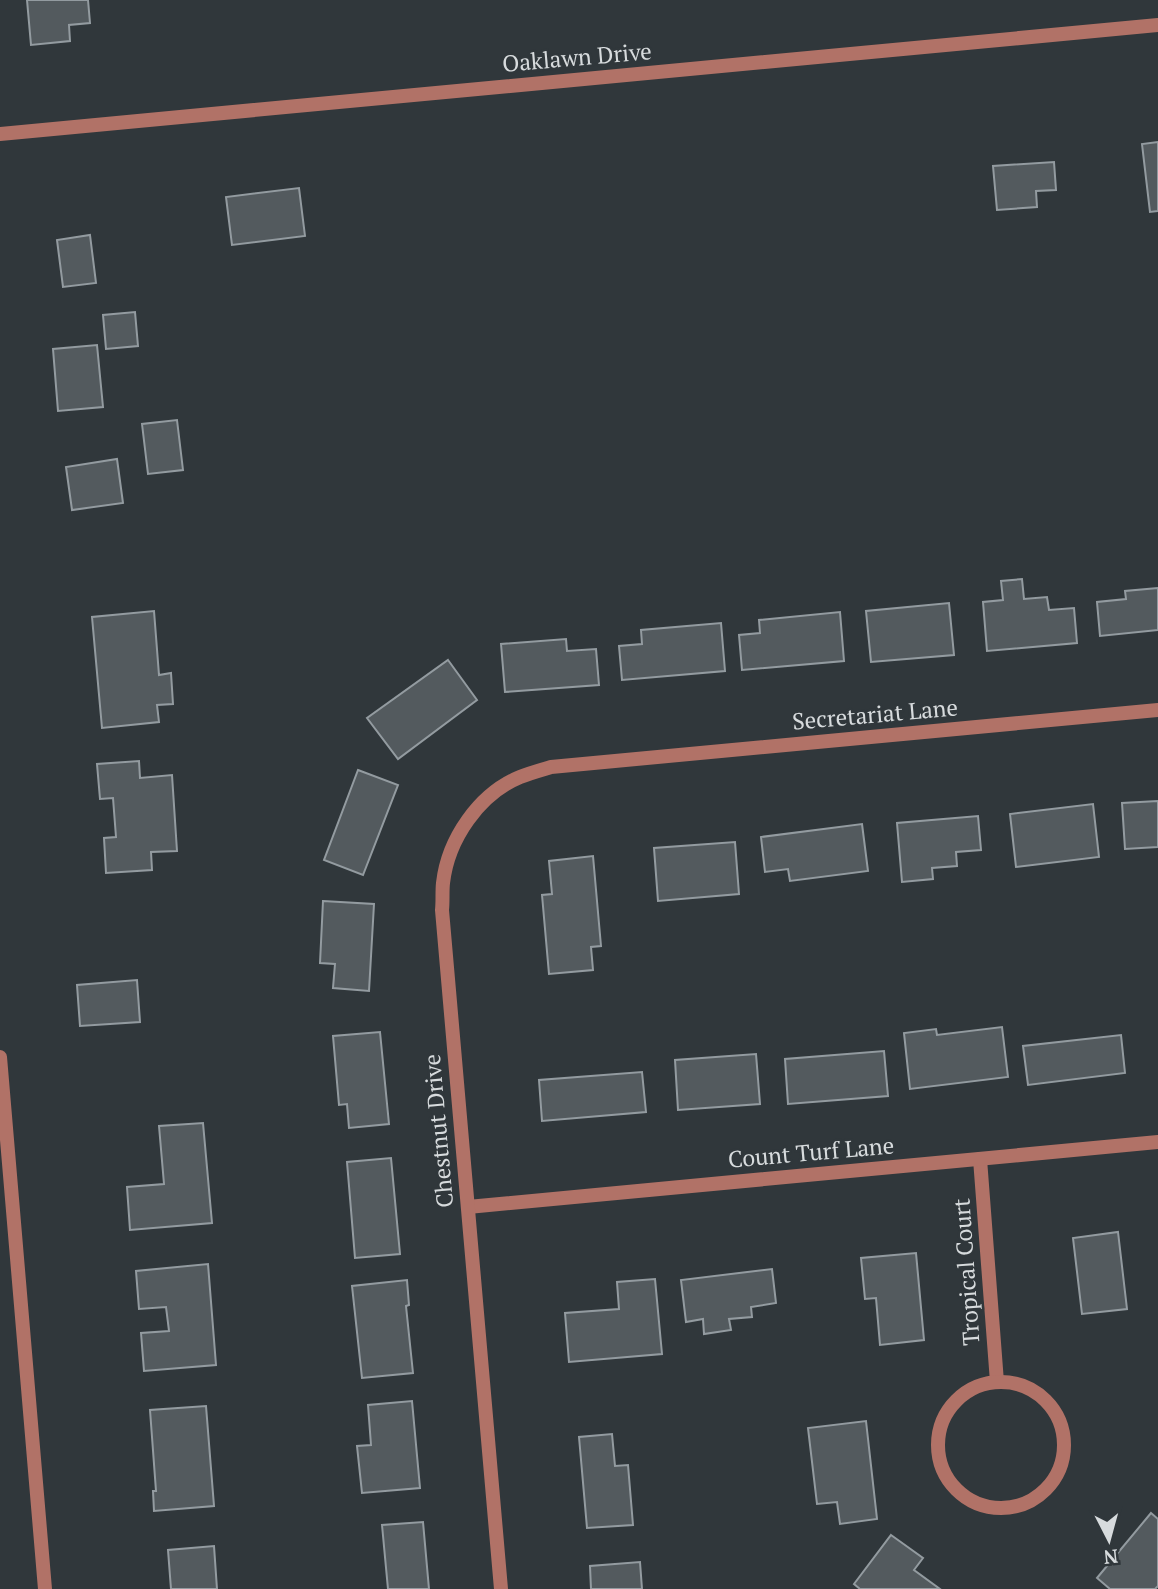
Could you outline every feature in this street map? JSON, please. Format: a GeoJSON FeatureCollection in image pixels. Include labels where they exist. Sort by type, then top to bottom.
{"type":"FeatureCollection","features":[{"type":"Feature","properties":{"kind":"street","name":"Oaklawn Drive"},"geometry":{"type":"LineString","coordinates":[[0,134],[1158,25]]}},
{"type":"Feature","properties":{"kind":"street","name":"Secretariat Lane"},"geometry":{"type":"LineString","coordinates":[[596,763],[1158,710]]}},
{"type":"Feature","properties":{"kind":"street","name":"Chestnut Drive"},"geometry":{"type":"LineString","coordinates":[[501,1589],[442,910],[443,881],[451,850],[466,822],[489,796],[518,778],[551,767],[596,763]]}},
{"type":"Feature","properties":{"kind":"street"},"geometry":{"type":"LineString","coordinates":[[0,1057],[46,1589]]}},
{"type":"Feature","properties":{"kind":"street","name":"Count Turf Lane"},"geometry":{"type":"LineString","coordinates":[[468,1207],[1158,1142]]}},
{"type":"Feature","properties":{"kind":"street","name":"Tropical Court"},"geometry":{"type":"LineString","coordinates":[[980,1159],[997,1382]]}},
{"type":"Feature","properties":{"kind":"street"},"geometry":{"type":"LineString","coordinates":[[997,1382],[1019,1385],[1038,1394],[1054,1410],[1062,1430],[1064,1451],[1058,1472],[1046,1490],[1028,1502],[1006,1508],[985,1506],[967,1498],[952,1485],[942,1468],[938,1449],[940,1429],[948,1411],[961,1396],[978,1386],[997,1382]]}},
{"type":"Feature","properties":{"kind":"building"},"geometry":{"type":"Polygon","coordinates":[[[27,0],[88,0],[90,23],[69,25],[70,41],[31,45],[27,0]]]}},
{"type":"Feature","properties":{"kind":"building"},"geometry":{"type":"Polygon","coordinates":[[[1158,142],[1158,211],[1150,212],[1142,144],[1158,142]]]}},
{"type":"Feature","properties":{"kind":"building"},"geometry":{"type":"Polygon","coordinates":[[[1054,162],[1056,190],[1036,191],[1037,207],[997,210],[993,166],[1054,162]]]}},
{"type":"Feature","properties":{"kind":"building"},"geometry":{"type":"Polygon","coordinates":[[[299,188],[305,236],[232,245],[226,197],[299,188]]]}},
{"type":"Feature","properties":{"kind":"building"},"geometry":{"type":"Polygon","coordinates":[[[90,235],[96,283],[63,287],[57,240],[90,235]]]}},
{"type":"Feature","properties":{"kind":"building"},"geometry":{"type":"Polygon","coordinates":[[[135,312],[138,346],[106,349],[103,315],[135,312]]]}},
{"type":"Feature","properties":{"kind":"building"},"geometry":{"type":"Polygon","coordinates":[[[97,345],[103,407],[58,411],[53,349],[97,345]]]}},
{"type":"Feature","properties":{"kind":"building"},"geometry":{"type":"Polygon","coordinates":[[[177,420],[183,470],[148,474],[142,424],[177,420]]]}},
{"type":"Feature","properties":{"kind":"building"},"geometry":{"type":"Polygon","coordinates":[[[117,459],[123,503],[72,510],[66,467],[117,459]]]}},
{"type":"Feature","properties":{"kind":"building"},"geometry":{"type":"Polygon","coordinates":[[[1022,579],[1024,599],[1047,597],[1049,610],[1074,608],[1077,643],[987,651],[983,602],[1003,600],[1001,581],[1022,579]]]}},
{"type":"Feature","properties":{"kind":"building"},"geometry":{"type":"Polygon","coordinates":[[[1158,588],[1158,630],[1100,636],[1097,602],[1126,599],[1125,591],[1158,588]]]}},
{"type":"Feature","properties":{"kind":"building"},"geometry":{"type":"Polygon","coordinates":[[[949,603],[954,655],[871,662],[866,611],[949,603]]]}},
{"type":"Feature","properties":{"kind":"building"},"geometry":{"type":"Polygon","coordinates":[[[154,611],[159,675],[171,673],[173,704],[157,705],[159,722],[102,728],[92,617],[154,611]]]}},
{"type":"Feature","properties":{"kind":"building"},"geometry":{"type":"Polygon","coordinates":[[[840,612],[844,661],[742,670],[739,635],[760,633],[759,620],[840,612]]]}},
{"type":"Feature","properties":{"kind":"building"},"geometry":{"type":"Polygon","coordinates":[[[721,623],[725,671],[622,680],[619,646],[642,644],[641,630],[721,623]]]}},
{"type":"Feature","properties":{"kind":"building"},"geometry":{"type":"Polygon","coordinates":[[[566,639],[567,651],[596,649],[599,685],[505,692],[501,644],[566,639]]]}},
{"type":"Feature","properties":{"kind":"building"},"geometry":{"type":"Polygon","coordinates":[[[448,660],[477,700],[398,759],[367,718],[448,660]]]}},
{"type":"Feature","properties":{"kind":"building"},"geometry":{"type":"Polygon","coordinates":[[[139,761],[140,778],[172,775],[177,851],[151,852],[152,870],[106,873],[104,838],[116,837],[113,798],[100,799],[97,764],[139,761]]]}},
{"type":"Feature","properties":{"kind":"building"},"geometry":{"type":"Polygon","coordinates":[[[358,770],[398,785],[363,875],[324,860],[358,770]]]}},
{"type":"Feature","properties":{"kind":"building"},"geometry":{"type":"Polygon","coordinates":[[[1158,801],[1158,847],[1125,849],[1122,803],[1158,801]]]}},
{"type":"Feature","properties":{"kind":"building"},"geometry":{"type":"Polygon","coordinates":[[[1093,804],[1099,857],[1016,867],[1010,814],[1093,804]]]}},
{"type":"Feature","properties":{"kind":"building"},"geometry":{"type":"Polygon","coordinates":[[[978,816],[981,850],[956,852],[957,866],[932,868],[933,879],[902,882],[897,823],[978,816]]]}},
{"type":"Feature","properties":{"kind":"building"},"geometry":{"type":"Polygon","coordinates":[[[862,824],[868,871],[790,881],[788,869],[765,872],[761,837],[862,824]]]}},
{"type":"Feature","properties":{"kind":"building"},"geometry":{"type":"Polygon","coordinates":[[[735,842],[739,894],[658,901],[654,848],[735,842]]]}},
{"type":"Feature","properties":{"kind":"building"},"geometry":{"type":"Polygon","coordinates":[[[593,856],[601,946],[591,947],[593,970],[549,974],[542,895],[552,894],[549,861],[593,856]]]}},
{"type":"Feature","properties":{"kind":"building"},"geometry":{"type":"Polygon","coordinates":[[[323,901],[374,904],[369,991],[333,988],[335,964],[320,963],[323,901]]]}},
{"type":"Feature","properties":{"kind":"building"},"geometry":{"type":"Polygon","coordinates":[[[137,980],[140,1022],[80,1026],[77,985],[137,980]]]}},
{"type":"Feature","properties":{"kind":"building"},"geometry":{"type":"Polygon","coordinates":[[[1002,1027],[1008,1077],[910,1089],[904,1033],[936,1029],[937,1035],[1002,1027]]]}},
{"type":"Feature","properties":{"kind":"building"},"geometry":{"type":"Polygon","coordinates":[[[380,1032],[389,1124],[349,1128],[347,1104],[339,1105],[333,1036],[380,1032]]]}},
{"type":"Feature","properties":{"kind":"building"},"geometry":{"type":"Polygon","coordinates":[[[1121,1035],[1125,1073],[1028,1085],[1023,1046],[1121,1035]]]}},
{"type":"Feature","properties":{"kind":"building"},"geometry":{"type":"Polygon","coordinates":[[[884,1051],[888,1096],[788,1104],[785,1059],[884,1051]]]}},
{"type":"Feature","properties":{"kind":"building"},"geometry":{"type":"Polygon","coordinates":[[[756,1054],[760,1104],[678,1110],[675,1060],[756,1054]]]}},
{"type":"Feature","properties":{"kind":"building"},"geometry":{"type":"Polygon","coordinates":[[[642,1072],[646,1112],[542,1121],[539,1080],[642,1072]]]}},
{"type":"Feature","properties":{"kind":"building"},"geometry":{"type":"Polygon","coordinates":[[[203,1123],[212,1223],[130,1230],[127,1187],[164,1184],[159,1126],[203,1123]]]}},
{"type":"Feature","properties":{"kind":"building"},"geometry":{"type":"Polygon","coordinates":[[[391,1158],[400,1254],[355,1258],[347,1162],[391,1158]]]}},
{"type":"Feature","properties":{"kind":"building"},"geometry":{"type":"Polygon","coordinates":[[[1118,1232],[1127,1309],[1082,1314],[1073,1238],[1118,1232]]]}},
{"type":"Feature","properties":{"kind":"building"},"geometry":{"type":"Polygon","coordinates":[[[916,1253],[924,1340],[880,1345],[876,1298],[865,1299],[861,1258],[916,1253]]]}},
{"type":"Feature","properties":{"kind":"building"},"geometry":{"type":"Polygon","coordinates":[[[208,1264],[216,1365],[144,1371],[141,1333],[169,1331],[166,1307],[139,1309],[136,1271],[208,1264]]]}},
{"type":"Feature","properties":{"kind":"building"},"geometry":{"type":"Polygon","coordinates":[[[772,1269],[776,1303],[751,1307],[752,1317],[729,1319],[731,1330],[704,1334],[703,1319],[686,1322],[681,1280],[772,1269]]]}},
{"type":"Feature","properties":{"kind":"building"},"geometry":{"type":"Polygon","coordinates":[[[655,1279],[662,1354],[569,1362],[565,1313],[619,1309],[617,1282],[655,1279]]]}},
{"type":"Feature","properties":{"kind":"building"},"geometry":{"type":"Polygon","coordinates":[[[407,1280],[409,1305],[406,1306],[413,1373],[362,1378],[352,1286],[407,1280]]]}},
{"type":"Feature","properties":{"kind":"building"},"geometry":{"type":"Polygon","coordinates":[[[412,1401],[420,1488],[362,1493],[357,1446],[371,1445],[368,1405],[412,1401]]]}},
{"type":"Feature","properties":{"kind":"building"},"geometry":{"type":"Polygon","coordinates":[[[206,1406],[214,1506],[154,1511],[153,1491],[156,1491],[150,1410],[206,1406]]]}},
{"type":"Feature","properties":{"kind":"building"},"geometry":{"type":"Polygon","coordinates":[[[866,1421],[877,1519],[840,1524],[837,1502],[817,1504],[808,1428],[866,1421]]]}},
{"type":"Feature","properties":{"kind":"building"},"geometry":{"type":"Polygon","coordinates":[[[612,1434],[615,1466],[628,1465],[633,1525],[587,1528],[579,1437],[612,1434]]]}},
{"type":"Feature","properties":{"kind":"building"},"geometry":{"type":"Polygon","coordinates":[[[1151,1513],[1158,1519],[1158,1586],[1155,1589],[1110,1589],[1097,1578],[1151,1513]]]}},
{"type":"Feature","properties":{"kind":"building"},"geometry":{"type":"Polygon","coordinates":[[[423,1522],[429,1589],[388,1589],[382,1525],[423,1522]]]}},
{"type":"Feature","properties":{"kind":"building"},"geometry":{"type":"Polygon","coordinates":[[[891,1535],[923,1558],[914,1570],[940,1589],[860,1589],[854,1584],[891,1535]]]}},
{"type":"Feature","properties":{"kind":"building"},"geometry":{"type":"Polygon","coordinates":[[[214,1546],[217,1589],[171,1589],[168,1550],[214,1546]]]}},
{"type":"Feature","properties":{"kind":"building"},"geometry":{"type":"Polygon","coordinates":[[[640,1562],[642,1589],[591,1589],[590,1566],[640,1562]]]}}]}
